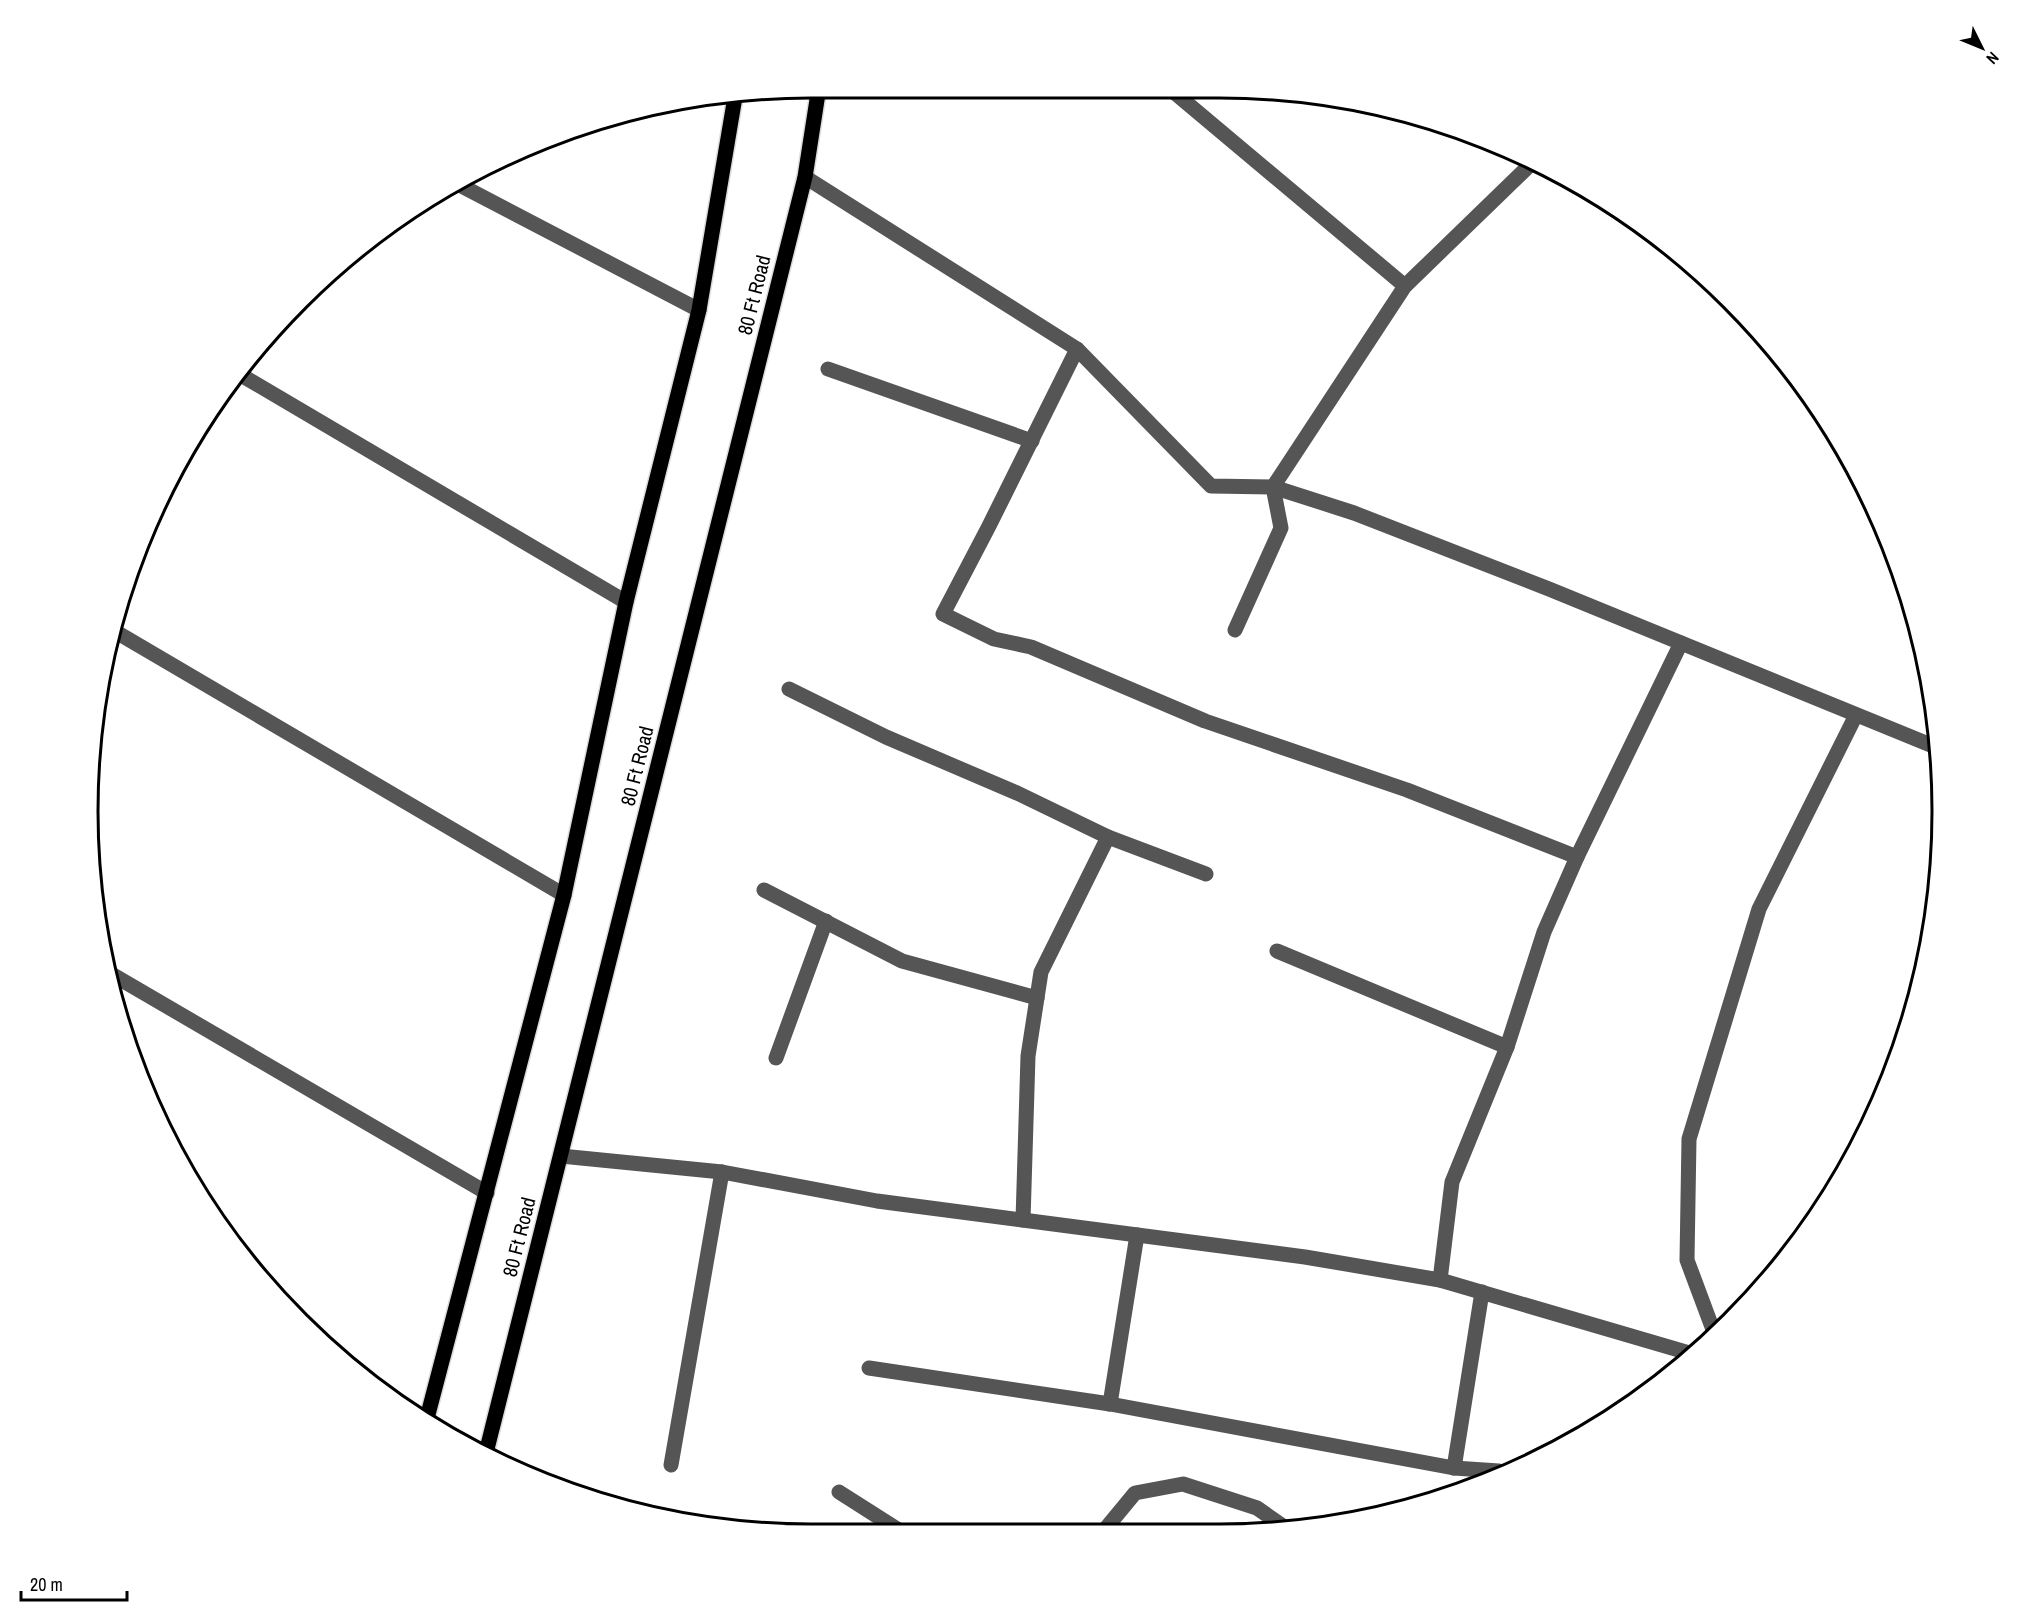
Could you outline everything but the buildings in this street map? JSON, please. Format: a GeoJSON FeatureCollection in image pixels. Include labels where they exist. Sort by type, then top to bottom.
{"type":"FeatureCollection","features":[{"type":"Feature","properties":{"kind":"main road","name":"80 Ft Road"},"geometry":{"type":"LineString","coordinates":[[488,1446],[805,177],[817,98]]}},
{"type":"Feature","properties":{"kind":"main road"},"geometry":{"type":"LineString","coordinates":[[429,1412],[564,895],[626,602],[699,310],[734,102]]}},
{"type":"Feature","properties":{"kind":"street"},"geometry":{"type":"LineString","coordinates":[[1180,98],[1405,286]]}},
{"type":"Feature","properties":{"kind":"street"},"geometry":{"type":"LineString","coordinates":[[1235,630],[1281,528],[1273,487],[1405,286],[1527,168]]}},
{"type":"Feature","properties":{"kind":"street"},"geometry":{"type":"LineString","coordinates":[[805,177],[1077,349],[1211,486],[1273,487],[1354,513],[1549,589],[1929,744]]}},
{"type":"Feature","properties":{"kind":"street"},"geometry":{"type":"LineString","coordinates":[[464,187],[699,310]]}},
{"type":"Feature","properties":{"kind":"street"},"geometry":{"type":"LineString","coordinates":[[1077,349],[943,614],[993,639],[1031,647],[1205,721],[1407,790],[1577,857]]}},
{"type":"Feature","properties":{"kind":"street"},"geometry":{"type":"LineString","coordinates":[[828,369],[1032,441]]}},
{"type":"Feature","properties":{"kind":"street"},"geometry":{"type":"LineString","coordinates":[[244,377],[626,602]]}},
{"type":"Feature","properties":{"kind":"street"},"geometry":{"type":"LineString","coordinates":[[120,634],[564,895]]}},
{"type":"Feature","properties":{"kind":"street"},"geometry":{"type":"LineString","coordinates":[[1440,1280],[1452,1182],[1507,1047],[1544,932],[1577,857],[1681,643]]}},
{"type":"Feature","properties":{"kind":"street"},"geometry":{"type":"LineString","coordinates":[[789,689],[886,737],[1017,793],[1108,837],[1206,874]]}},
{"type":"Feature","properties":{"kind":"street"},"geometry":{"type":"LineString","coordinates":[[1711,1327],[1687,1260],[1689,1139],[1759,909],[1856,715]]}},
{"type":"Feature","properties":{"kind":"street"},"geometry":{"type":"LineString","coordinates":[[1023,1220],[1028,1056],[1041,972],[1108,837]]}},
{"type":"Feature","properties":{"kind":"street"},"geometry":{"type":"LineString","coordinates":[[764,890],[902,961],[1037,998]]}},
{"type":"Feature","properties":{"kind":"street"},"geometry":{"type":"LineString","coordinates":[[776,1058],[826,921]]}},
{"type":"Feature","properties":{"kind":"street"},"geometry":{"type":"LineString","coordinates":[[1277,951],[1507,1047]]}},
{"type":"Feature","properties":{"kind":"street"},"geometry":{"type":"LineString","coordinates":[[118,978],[487,1193]]}},
{"type":"Feature","properties":{"kind":"street"},"geometry":{"type":"LineString","coordinates":[[561,1156],[722,1172],[877,1201],[1305,1257],[1440,1280],[1684,1352]]}},
{"type":"Feature","properties":{"kind":"street"},"geometry":{"type":"LineString","coordinates":[[670,1465],[722,1172]]}},
{"type":"Feature","properties":{"kind":"street"},"geometry":{"type":"LineString","coordinates":[[1110,1404],[1137,1235]]}},
{"type":"Feature","properties":{"kind":"street"},"geometry":{"type":"LineString","coordinates":[[1454,1468],[1482,1293]]}},
{"type":"Feature","properties":{"kind":"street"},"geometry":{"type":"LineString","coordinates":[[869,1368],[1110,1404],[1454,1468],[1489,1470]]}},
{"type":"Feature","properties":{"kind":"street"},"geometry":{"type":"LineString","coordinates":[[1109,1524],[1134,1493],[1183,1484],[1257,1508],[1276,1521]]}},
{"type":"Feature","properties":{"kind":"street"},"geometry":{"type":"LineString","coordinates":[[839,1492],[889,1524]]}}]}
